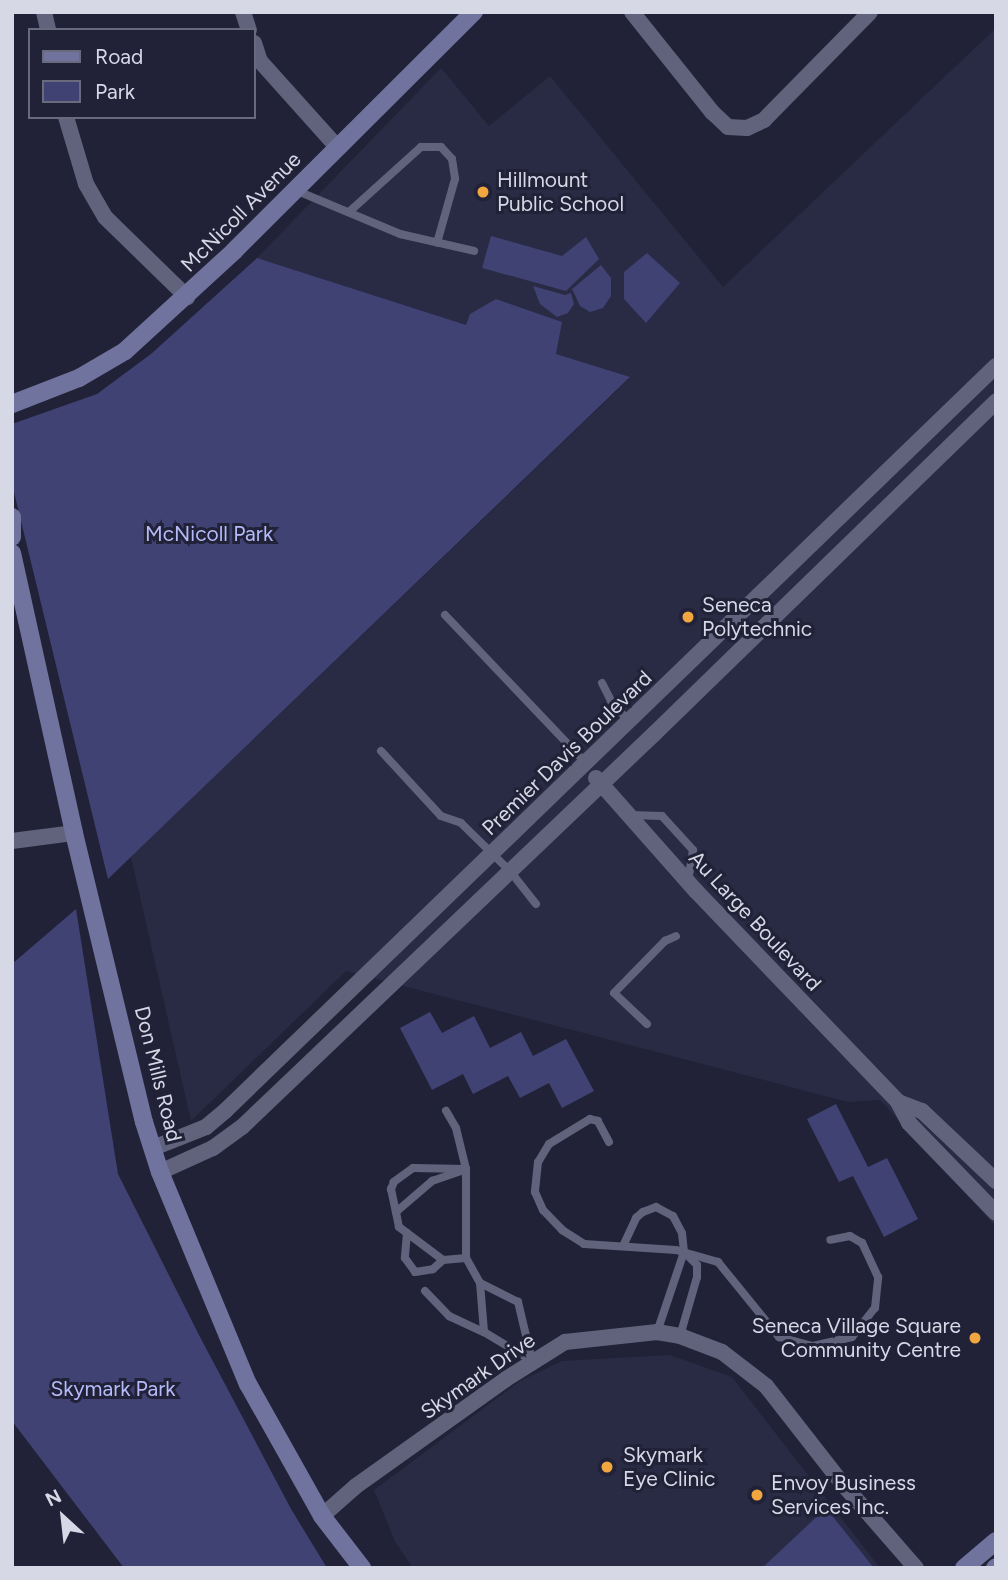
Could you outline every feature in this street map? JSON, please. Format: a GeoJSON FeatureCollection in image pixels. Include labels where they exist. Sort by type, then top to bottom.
{"type":"FeatureCollection","features":[{"type":"Feature","properties":{"kind":"main road","name":"McNicoll Avenue"},"geometry":{"type":"LineString","coordinates":[[12,404],[101,368],[125,351],[187,297],[474,12]]}},
{"type":"Feature","properties":{"kind":"main road"},"geometry":{"type":"LineString","coordinates":[[12,517],[12,537]]}},
{"type":"Feature","properties":{"kind":"main road","name":"Don Mills Road"},"geometry":{"type":"LineString","coordinates":[[12,553],[74,833],[160,1172],[248,1384],[322,1516],[362,1568]]}},
{"type":"Feature","properties":{"kind":"main road"},"geometry":{"type":"LineString","coordinates":[[964,1568],[991,1542],[996,1541]]}},
{"type":"Feature","properties":{"kind":"street"},"geometry":{"type":"LineString","coordinates":[[632,12],[712,112],[728,127],[747,128],[764,120],[870,12]]}},
{"type":"Feature","properties":{"kind":"street"},"geometry":{"type":"LineString","coordinates":[[256,49],[260,61],[338,148]]}},
{"type":"Feature","properties":{"kind":"street"},"geometry":{"type":"LineString","coordinates":[[67,119],[86,184],[105,217],[187,297]]}},
{"type":"Feature","properties":{"kind":"street","name":"Premier Davis Boulevard"},"geometry":{"type":"LineString","coordinates":[[153,1148],[206,1127],[225,1111],[996,366]]}},
{"type":"Feature","properties":{"kind":"street"},"geometry":{"type":"LineString","coordinates":[[160,1172],[213,1148],[242,1126],[600,786],[996,401]]}},
{"type":"Feature","properties":{"kind":"street","name":"Au Large Boulevard"},"geometry":{"type":"LineString","coordinates":[[587,764],[600,786],[898,1102],[909,1122],[996,1213]]}},
{"type":"Feature","properties":{"kind":"street"},"geometry":{"type":"LineString","coordinates":[[12,841],[74,833]]}},
{"type":"Feature","properties":{"kind":"street","name":"Au Large Boulevard"},"geometry":{"type":"LineString","coordinates":[[898,1102],[922,1111],[996,1181]]}},
{"type":"Feature","properties":{"kind":"street","name":"Skymark Drive"},"geometry":{"type":"LineString","coordinates":[[322,1516],[356,1486],[532,1361],[565,1342],[657,1332],[680,1336],[722,1352],[766,1386],[841,1482],[916,1568]]}},
{"type":"Feature","properties":{"kind":"lane"},"geometry":{"type":"LineString","coordinates":[[349,212],[421,147],[441,146],[452,159],[455,179],[437,243]]}},
{"type":"Feature","properties":{"kind":"lane"},"geometry":{"type":"LineString","coordinates":[[295,190],[401,233],[474,251]]}},
{"type":"Feature","properties":{"kind":"lane"},"geometry":{"type":"LineString","coordinates":[[445,615],[587,764]]}},
{"type":"Feature","properties":{"kind":"lane"},"geometry":{"type":"LineString","coordinates":[[602,683],[611,701],[629,722]]}},
{"type":"Feature","properties":{"kind":"lane"},"geometry":{"type":"LineString","coordinates":[[381,751],[441,816],[461,824],[510,871],[536,904]]}},
{"type":"Feature","properties":{"kind":"lane"},"geometry":{"type":"LineString","coordinates":[[627,815],[662,816],[693,850],[688,881]]}},
{"type":"Feature","properties":{"kind":"lane"},"geometry":{"type":"LineString","coordinates":[[647,1024],[614,993],[665,941],[676,936]]}},
{"type":"Feature","properties":{"kind":"lane"},"geometry":{"type":"LineString","coordinates":[[446,1111],[456,1128],[466,1170],[466,1258],[480,1283],[484,1332]]}},
{"type":"Feature","properties":{"kind":"lane"},"geometry":{"type":"LineString","coordinates":[[609,1142],[598,1121],[590,1119],[571,1128],[550,1144],[538,1162],[534,1192],[543,1210],[562,1230],[584,1244],[624,1244],[684,1252],[718,1262],[779,1336],[813,1346],[852,1337],[875,1308],[878,1277],[862,1243],[850,1236],[830,1240]]}},
{"type":"Feature","properties":{"kind":"lane"},"geometry":{"type":"LineString","coordinates":[[443,1260],[399,1227],[391,1189],[394,1182],[412,1168],[466,1170]]}},
{"type":"Feature","properties":{"kind":"lane"},"geometry":{"type":"LineString","coordinates":[[396,1212],[432,1181],[466,1170]]}},
{"type":"Feature","properties":{"kind":"lane"},"geometry":{"type":"LineString","coordinates":[[624,1244],[636,1219],[643,1212],[656,1207],[673,1216],[681,1233],[684,1252],[657,1332]]}},
{"type":"Feature","properties":{"kind":"lane"},"geometry":{"type":"LineString","coordinates":[[407,1233],[405,1258],[415,1272],[433,1269],[443,1260],[466,1258]]}},
{"type":"Feature","properties":{"kind":"lane"},"geometry":{"type":"LineString","coordinates":[[680,1336],[697,1277],[697,1265],[684,1252]]}},
{"type":"Feature","properties":{"kind":"lane"},"geometry":{"type":"LineString","coordinates":[[480,1283],[518,1302],[532,1361]]}},
{"type":"Feature","properties":{"kind":"lane"},"geometry":{"type":"LineString","coordinates":[[425,1291],[449,1316],[484,1332],[532,1361]]}},
{"type":"Feature","properties":{"kind":"shaded area","name":"Seneca Polytechnic"},"geometry":{"type":"Polygon","coordinates":[[[996,28],[996,1227],[880,1100],[848,1102],[346,971],[191,1121],[131,857],[630,378],[257,258],[441,68],[489,126],[550,76],[723,287],[996,28]]]}},
{"type":"Feature","properties":{"kind":"shaded area"},"geometry":{"type":"Polygon","coordinates":[[[670,1355],[732,1377],[880,1568],[413,1568],[395,1542],[374,1490],[520,1381],[562,1361],[670,1355]]]}},
{"type":"Feature","properties":{"kind":"green space"},"geometry":{"type":"Polygon","coordinates":[[[491,236],[562,256],[586,237],[599,259],[566,291],[482,268],[491,236]]]}},
{"type":"Feature","properties":{"kind":"green space"},"geometry":{"type":"Polygon","coordinates":[[[647,253],[680,283],[646,323],[624,299],[624,272],[647,253]]]}},
{"type":"Feature","properties":{"kind":"green space","name":"McNicoll Park"},"geometry":{"type":"Polygon","coordinates":[[[257,258],[466,325],[470,314],[496,299],[562,322],[556,354],[630,377],[108,879],[12,484],[12,424],[97,394],[151,354],[257,258]]]}},
{"type":"Feature","properties":{"kind":"green space"},"geometry":{"type":"Polygon","coordinates":[[[601,265],[611,278],[611,296],[603,308],[590,312],[580,306],[572,289],[601,265]]]}},
{"type":"Feature","properties":{"kind":"green space"},"geometry":{"type":"Polygon","coordinates":[[[533,286],[565,295],[571,293],[574,304],[568,313],[557,317],[540,304],[533,286]]]}},
{"type":"Feature","properties":{"kind":"green space","name":"Skymark Park"},"geometry":{"type":"Polygon","coordinates":[[[76,909],[118,1174],[291,1509],[327,1568],[124,1568],[12,1421],[12,964],[76,909]]]}},
{"type":"Feature","properties":{"kind":"green space"},"geometry":{"type":"Polygon","coordinates":[[[430,1012],[442,1033],[474,1016],[490,1048],[521,1032],[533,1056],[566,1039],[594,1091],[562,1108],[549,1083],[520,1098],[508,1076],[473,1094],[463,1074],[432,1090],[400,1028],[430,1012]]]}},
{"type":"Feature","properties":{"kind":"green space"},"geometry":{"type":"Polygon","coordinates":[[[836,1104],[868,1167],[887,1158],[918,1219],[884,1237],[853,1176],[839,1182],[807,1119],[836,1104]]]}},
{"type":"Feature","properties":{"kind":"green space"},"geometry":{"type":"Polygon","coordinates":[[[826,1508],[874,1568],[762,1568],[826,1508]]]}},
{"type":"Feature","properties":{"kind":"place","name":"Hillmount Public School"},"geometry":{"type":"Point","coordinates":[483,192]}},
{"type":"Feature","properties":{"kind":"place","name":"Seneca Polytechnic"},"geometry":{"type":"Point","coordinates":[688,617]}},
{"type":"Feature","properties":{"kind":"place","name":"Seneca Village Square Community Centre"},"geometry":{"type":"Point","coordinates":[975,1338]}},
{"type":"Feature","properties":{"kind":"place","name":"Skymark Eye Clinic"},"geometry":{"type":"Point","coordinates":[607,1467]}},
{"type":"Feature","properties":{"kind":"place","name":"Envoy Business Services Inc."},"geometry":{"type":"Point","coordinates":[757,1495]}}]}
